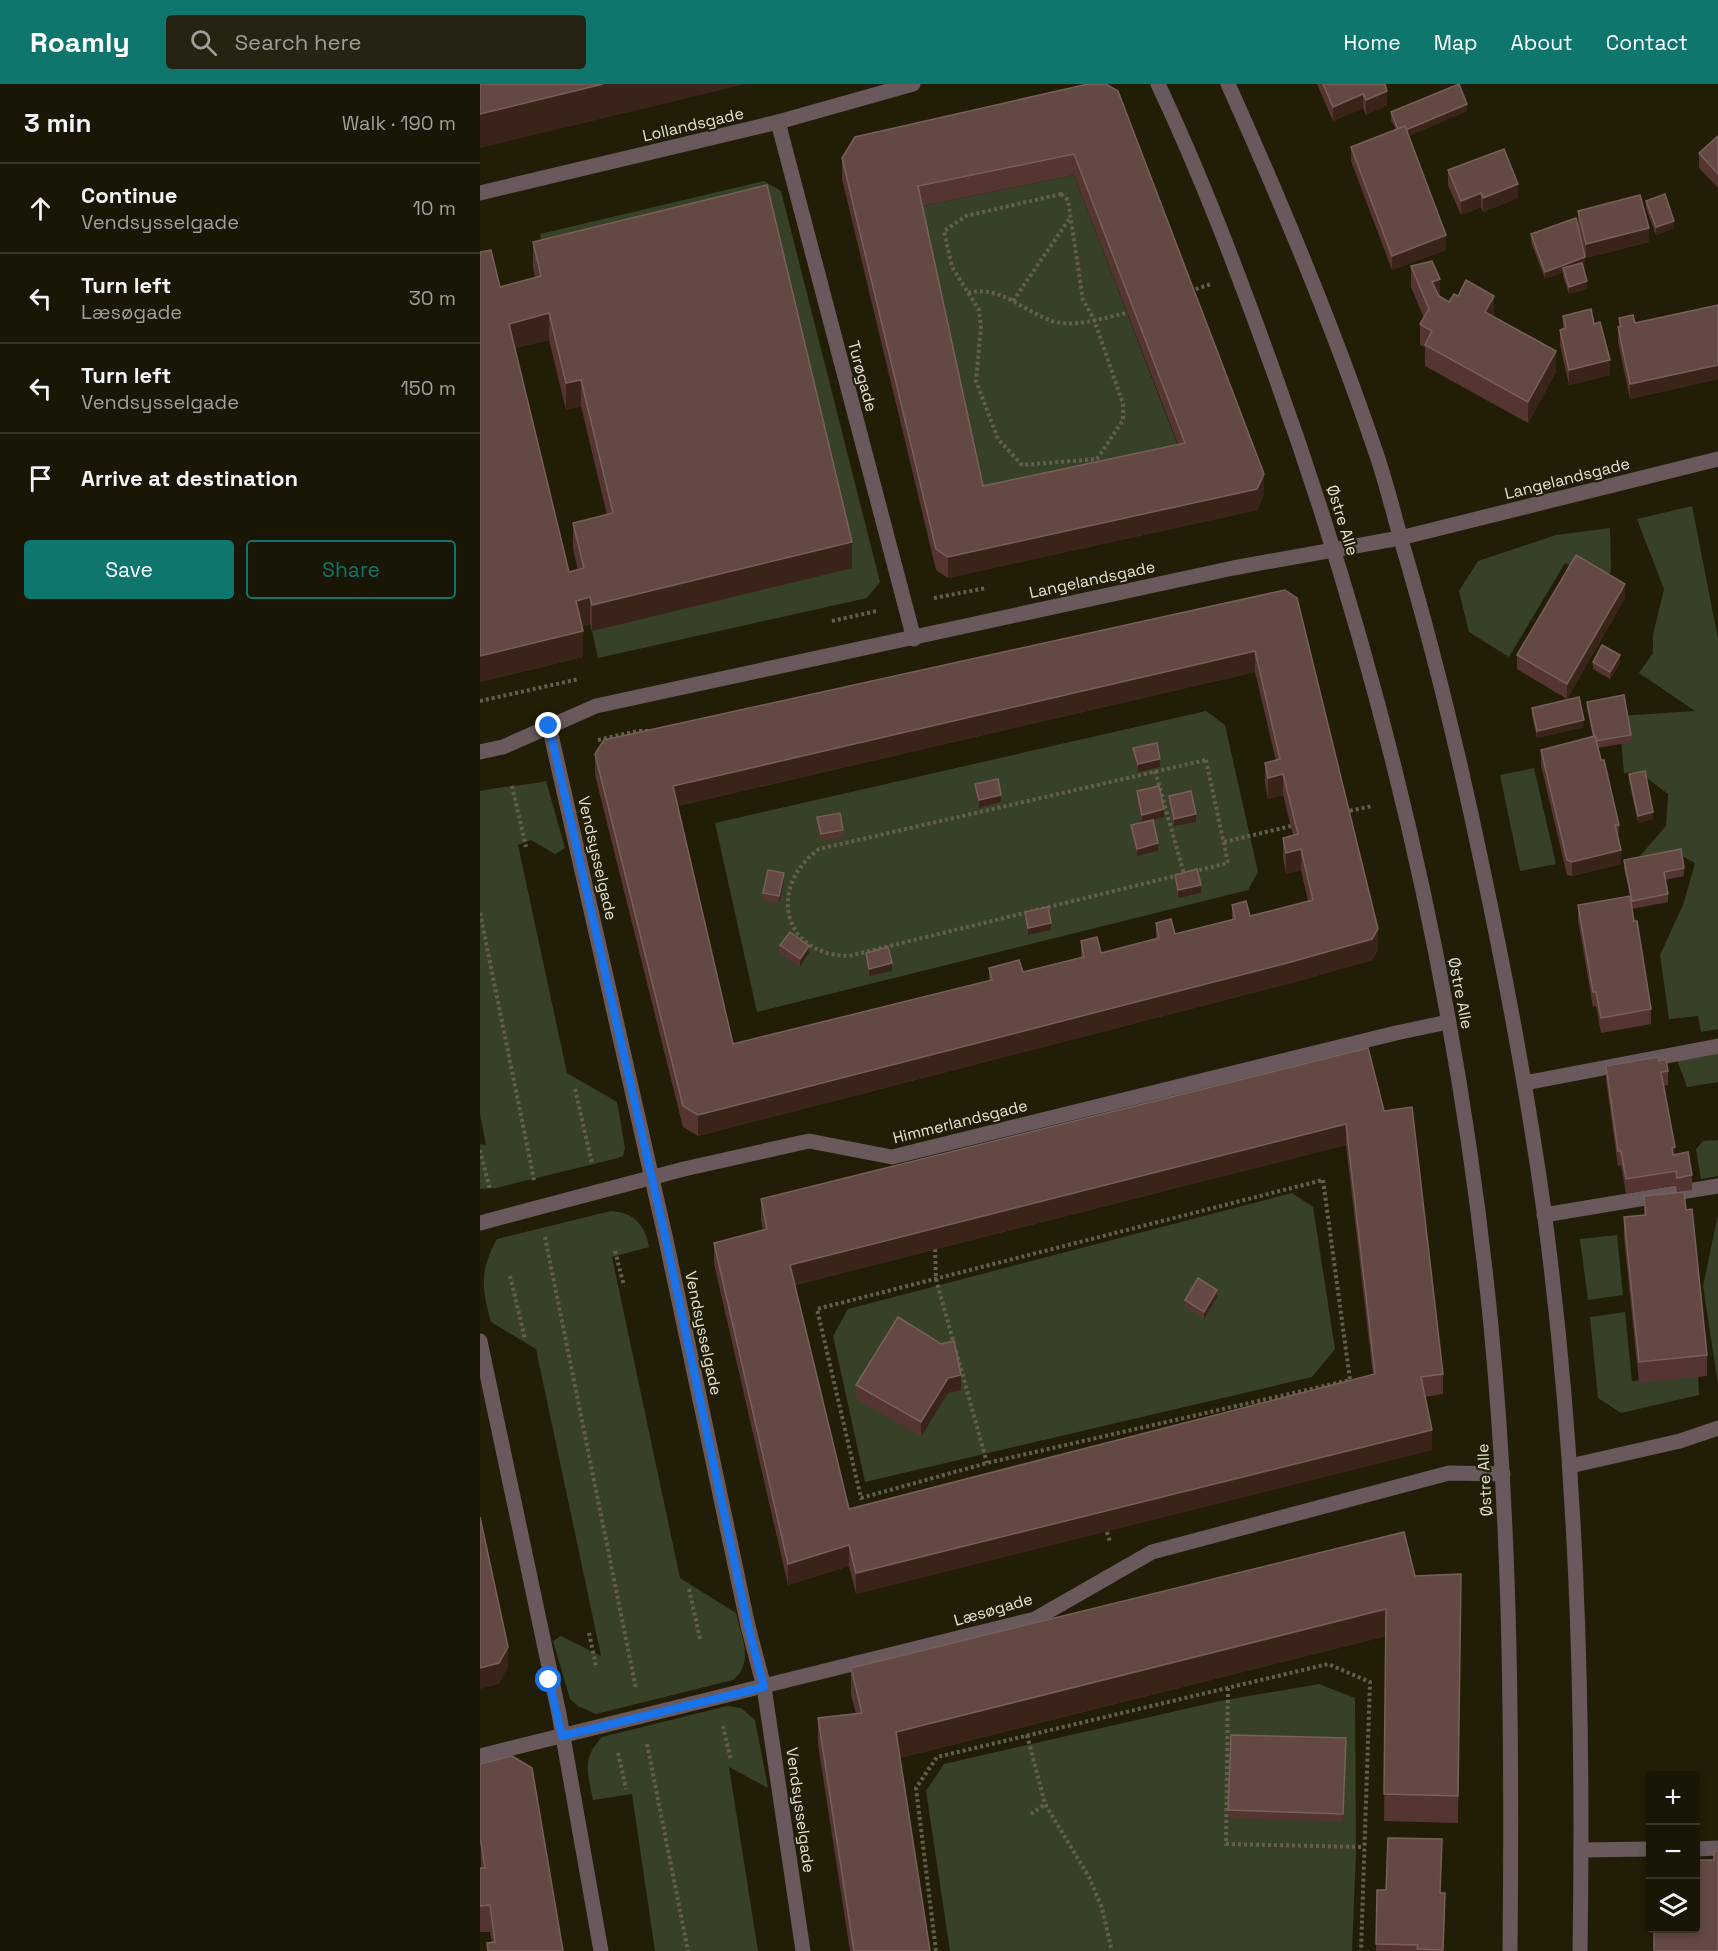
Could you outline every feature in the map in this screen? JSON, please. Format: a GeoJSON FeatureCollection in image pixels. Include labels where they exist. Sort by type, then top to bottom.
{"type":"FeatureCollection","features":[{"type":"Feature","properties":{"kind":"street","name":"Lollandsgade"},"geometry":{"type":"LineString","coordinates":[[480,193],[778,122],[913,84]]}},
{"type":"Feature","properties":{"kind":"street","name":"Østre Alle"},"geometry":{"type":"LineString","coordinates":[[1158,84],[1239,276],[1310,472],[1355,622],[1401,799],[1448,1022],[1491,1323],[1503,1474],[1510,1652],[1510,1951]]}},
{"type":"Feature","properties":{"kind":"street"},"geometry":{"type":"LineString","coordinates":[[1228,84],[1284,209],[1376,453],[1431,642],[1462,768],[1513,1010],[1544,1215],[1570,1466],[1578,1624],[1580,1951]]}},
{"type":"Feature","properties":{"kind":"street","name":"Turøgade"},"geometry":{"type":"LineString","coordinates":[[778,122],[914,639]]}},
{"type":"Feature","properties":{"kind":"street","name":"Langelandsgade"},"geometry":{"type":"LineString","coordinates":[[480,752],[503,747],[596,706],[914,639],[1089,598],[1233,568],[1400,538],[1718,459]]}},
{"type":"Feature","properties":{"kind":"street","name":"Vendsysselgade"},"geometry":{"type":"LineString","coordinates":[[549,726],[652,1177],[748,1626],[764,1687],[802,1951]]}},
{"type":"Feature","properties":{"kind":"street","name":"Himmerlandsgade"},"geometry":{"type":"LineString","coordinates":[[480,1223],[652,1177],[809,1141],[892,1157],[1448,1022]]}},
{"type":"Feature","properties":{"kind":"street"},"geometry":{"type":"LineString","coordinates":[[1525,1083],[1718,1046]]}},
{"type":"Feature","properties":{"kind":"street"},"geometry":{"type":"LineString","coordinates":[[1544,1215],[1718,1186]]}},
{"type":"Feature","properties":{"kind":"street"},"geometry":{"type":"LineString","coordinates":[[480,1341],[562,1736],[601,1951]]}},
{"type":"Feature","properties":{"kind":"street"},"geometry":{"type":"LineString","coordinates":[[1570,1466],[1680,1441],[1718,1428]]}},
{"type":"Feature","properties":{"kind":"street","name":"Læsøgade"},"geometry":{"type":"LineString","coordinates":[[480,1756],[1035,1619],[1152,1552],[1449,1473],[1503,1474]]}},
{"type":"Feature","properties":{"kind":"street"},"geometry":{"type":"LineString","coordinates":[[1700,1849],[1718,1848]]}},
{"type":"Feature","properties":{"kind":"street"},"geometry":{"type":"LineString","coordinates":[[1581,1850],[1646,1849]]}},
{"type":"Feature","properties":{"kind":"path"},"geometry":{"type":"LineString","coordinates":[[1061,194],[1068,200],[1070,218],[1083,300],[1094,319],[1124,404],[1122,420],[1097,459],[1022,465],[998,439],[976,381],[981,327],[979,310],[952,267],[944,231],[966,216],[1061,194]]}},
{"type":"Feature","properties":{"kind":"path"},"geometry":{"type":"LineString","coordinates":[[1013,301],[1070,218]]}},
{"type":"Feature","properties":{"kind":"path"},"geometry":{"type":"LineString","coordinates":[[968,292],[981,289],[1013,301],[1049,320],[1071,324],[1126,313]]}},
{"type":"Feature","properties":{"kind":"path"},"geometry":{"type":"LineString","coordinates":[[480,701],[510,694]]}},
{"type":"Feature","properties":{"kind":"path"},"geometry":{"type":"LineString","coordinates":[[1206,760],[1228,863],[849,956],[833,956],[817,950],[804,940],[794,927],[788,911],[787,893],[793,875],[803,860],[819,849],[1155,771],[1206,760]]}},
{"type":"Feature","properties":{"kind":"path"},"geometry":{"type":"LineString","coordinates":[[1155,771],[1184,874]]}},
{"type":"Feature","properties":{"kind":"path"},"geometry":{"type":"LineString","coordinates":[[512,786],[526,847]]}},
{"type":"Feature","properties":{"kind":"path"},"geometry":{"type":"LineString","coordinates":[[1224,842],[1291,826]]}},
{"type":"Feature","properties":{"kind":"path"},"geometry":{"type":"LineString","coordinates":[[480,913],[636,1692]]}},
{"type":"Feature","properties":{"kind":"path"},"geometry":{"type":"LineString","coordinates":[[575,1089],[599,1192]]}},
{"type":"Feature","properties":{"kind":"path"},"geometry":{"type":"LineString","coordinates":[[480,1150],[496,1219]]}},
{"type":"Feature","properties":{"kind":"path"},"geometry":{"type":"LineString","coordinates":[[1323,1180],[1350,1380],[1081,1442],[987,1463],[861,1498],[817,1309],[1323,1180]]}},
{"type":"Feature","properties":{"kind":"path"},"geometry":{"type":"LineString","coordinates":[[935,1249],[936,1280],[987,1463]]}},
{"type":"Feature","properties":{"kind":"path"},"geometry":{"type":"LineString","coordinates":[[615,1251],[624,1286]]}},
{"type":"Feature","properties":{"kind":"path"},"geometry":{"type":"LineString","coordinates":[[510,1276],[525,1339]]}},
{"type":"Feature","properties":{"kind":"path"},"geometry":{"type":"LineString","coordinates":[[1081,1442],[1084,1450]]}},
{"type":"Feature","properties":{"kind":"path"},"geometry":{"type":"LineString","coordinates":[[689,1589],[700,1639]]}},
{"type":"Feature","properties":{"kind":"path"},"geometry":{"type":"LineString","coordinates":[[589,1633],[596,1666]]}},
{"type":"Feature","properties":{"kind":"path"},"geometry":{"type":"LineString","coordinates":[[936,1951],[915,1788],[937,1757],[1328,1664],[1371,1682],[1361,1951]]}},
{"type":"Feature","properties":{"kind":"path"},"geometry":{"type":"LineString","coordinates":[[1227,1688],[1226,1844],[1364,1847]]}},
{"type":"Feature","properties":{"kind":"path"},"geometry":{"type":"LineString","coordinates":[[722,1723],[731,1761]]}},
{"type":"Feature","properties":{"kind":"path"},"geometry":{"type":"LineString","coordinates":[[645,1734],[688,1951]]}},
{"type":"Feature","properties":{"kind":"path"},"geometry":{"type":"LineString","coordinates":[[1027,1735],[1045,1804],[1089,1877],[1102,1908],[1112,1951]]}},
{"type":"Feature","properties":{"kind":"path"},"geometry":{"type":"LineString","coordinates":[[618,1749],[626,1789]]}},
{"type":"Feature","properties":{"kind":"path"},"geometry":{"type":"LineString","coordinates":[[1031,1814],[1045,1804]]}},
{"type":"Feature","properties":{"kind":"green space"},"geometry":{"type":"Polygon","coordinates":[[[1074,175],[1185,464],[983,507],[918,207],[1074,175]]]}},
{"type":"Feature","properties":{"kind":"green space"},"geometry":{"type":"Polygon","coordinates":[[[764,181],[781,191],[880,582],[867,598],[598,658],[592,631],[852,568],[547,265],[540,234],[764,181]]]}},
{"type":"Feature","properties":{"kind":"green space"},"geometry":{"type":"Polygon","coordinates":[[[1692,506],[1718,639],[1718,1029],[1701,1032],[1698,1016],[1669,1019],[1660,955],[1683,905],[1695,863],[1673,851],[1640,856],[1666,826],[1668,794],[1639,772],[1624,773],[1619,716],[1695,711],[1639,673],[1653,653],[1653,635],[1664,589],[1637,519],[1692,506]]]}},
{"type":"Feature","properties":{"kind":"green space"},"geometry":{"type":"Polygon","coordinates":[[[1610,528],[1611,571],[1602,585],[1565,563],[1509,657],[1469,632],[1459,591],[1478,561],[1556,535],[1610,528]]]}},
{"type":"Feature","properties":{"kind":"green space"},"geometry":{"type":"Polygon","coordinates":[[[1206,711],[1225,725],[1258,872],[1248,890],[757,1012],[715,823],[1206,711]]]}},
{"type":"Feature","properties":{"kind":"green space"},"geometry":{"type":"Polygon","coordinates":[[[1534,768],[1556,864],[1520,871],[1500,775],[1534,768]]]}},
{"type":"Feature","properties":{"kind":"green space"},"geometry":{"type":"Polygon","coordinates":[[[546,781],[565,848],[555,854],[531,840],[518,845],[567,1073],[617,1102],[625,1148],[623,1156],[618,1158],[496,1188],[480,1189],[480,1144],[486,1145],[480,1114],[480,791],[546,781]]]}},
{"type":"Feature","properties":{"kind":"green space"},"geometry":{"type":"Polygon","coordinates":[[[1718,1053],[1718,1082],[1687,1087],[1677,1060],[1718,1053]]]}},
{"type":"Feature","properties":{"kind":"green space"},"geometry":{"type":"Polygon","coordinates":[[[1718,1140],[1718,1176],[1701,1179],[1696,1149],[1703,1141],[1718,1140]]]}},
{"type":"Feature","properties":{"kind":"green space"},"geometry":{"type":"Polygon","coordinates":[[[1292,1193],[1313,1207],[1335,1349],[1312,1377],[865,1482],[833,1336],[848,1309],[1292,1193]]]}},
{"type":"Feature","properties":{"kind":"green space"},"geometry":{"type":"Polygon","coordinates":[[[611,1211],[626,1214],[637,1221],[645,1232],[649,1247],[612,1257],[680,1578],[736,1613],[745,1657],[740,1673],[733,1680],[596,1714],[578,1706],[570,1699],[553,1641],[561,1636],[601,1656],[536,1349],[491,1322],[485,1298],[484,1279],[487,1260],[497,1239],[611,1211]]]}},
{"type":"Feature","properties":{"kind":"green space"},"geometry":{"type":"Polygon","coordinates":[[[1718,1215],[1718,1384],[1703,1286],[1718,1215]]]}},
{"type":"Feature","properties":{"kind":"green space"},"geometry":{"type":"Polygon","coordinates":[[[1617,1235],[1623,1295],[1588,1300],[1580,1239],[1617,1235]]]}},
{"type":"Feature","properties":{"kind":"green space"},"geometry":{"type":"Polygon","coordinates":[[[1625,1312],[1632,1381],[1698,1375],[1699,1395],[1621,1413],[1598,1398],[1590,1317],[1625,1312]]]}},
{"type":"Feature","properties":{"kind":"green space"},"geometry":{"type":"Polygon","coordinates":[[[1319,1684],[1355,1698],[1356,1852],[1352,1951],[950,1951],[926,1791],[944,1764],[1220,1701],[1319,1684]]]}},
{"type":"Feature","properties":{"kind":"green space"},"geometry":{"type":"Polygon","coordinates":[[[727,1706],[741,1708],[755,1720],[768,1788],[729,1767],[758,1951],[655,1951],[632,1794],[593,1800],[588,1774],[591,1752],[602,1737],[727,1706]]]}},
{"type":"Feature","properties":{"kind":"building"},"geometry":{"type":"Polygon","coordinates":[[[480,84],[603,84],[480,114],[480,84]]]}},
{"type":"Feature","properties":{"kind":"building"},"geometry":{"type":"Polygon","coordinates":[[[1088,84],[1106,84],[1118,91],[1264,474],[1257,489],[948,557],[936,549],[842,158],[855,137],[1088,84]],[[1074,154],[918,186],[983,486],[1185,443],[1074,154]]]}},
{"type":"Feature","properties":{"kind":"building"},"geometry":{"type":"Polygon","coordinates":[[[1323,84],[1385,84],[1387,91],[1366,100],[1363,94],[1333,107],[1323,84]]]}},
{"type":"Feature","properties":{"kind":"building"},"geometry":{"type":"Polygon","coordinates":[[[1459,84],[1467,104],[1406,130],[1405,126],[1398,129],[1391,112],[1459,84]]]}},
{"type":"Feature","properties":{"kind":"building"},"geometry":{"type":"Polygon","coordinates":[[[1405,126],[1446,235],[1392,256],[1351,147],[1405,126]]]}},
{"type":"Feature","properties":{"kind":"building"},"geometry":{"type":"Polygon","coordinates":[[[1718,136],[1718,174],[1699,153],[1718,136]]]}},
{"type":"Feature","properties":{"kind":"building"},"geometry":{"type":"Polygon","coordinates":[[[1504,149],[1518,184],[1483,198],[1481,193],[1461,201],[1448,170],[1504,149]]]}},
{"type":"Feature","properties":{"kind":"building"},"geometry":{"type":"Polygon","coordinates":[[[767,185],[852,542],[592,605],[590,597],[576,601],[583,631],[480,656],[480,252],[491,250],[500,287],[541,276],[533,242],[767,185]],[[549,313],[509,324],[569,572],[584,568],[573,523],[613,513],[581,380],[566,383],[549,313]]]}},
{"type":"Feature","properties":{"kind":"building"},"geometry":{"type":"Polygon","coordinates":[[[1665,194],[1674,221],[1656,227],[1646,201],[1665,194]]]}},
{"type":"Feature","properties":{"kind":"building"},"geometry":{"type":"Polygon","coordinates":[[[1640,195],[1649,228],[1586,244],[1578,211],[1640,195]]]}},
{"type":"Feature","properties":{"kind":"building"},"geometry":{"type":"Polygon","coordinates":[[[1576,218],[1585,257],[1545,272],[1531,234],[1576,218]]]}},
{"type":"Feature","properties":{"kind":"building"},"geometry":{"type":"Polygon","coordinates":[[[1432,261],[1440,279],[1432,282],[1439,296],[1449,302],[1454,294],[1458,296],[1466,280],[1494,296],[1485,312],[1556,351],[1528,402],[1425,345],[1432,331],[1420,324],[1429,309],[1411,266],[1432,261]]]}},
{"type":"Feature","properties":{"kind":"building"},"geometry":{"type":"Polygon","coordinates":[[[1582,263],[1587,281],[1569,287],[1563,268],[1582,263]]]}},
{"type":"Feature","properties":{"kind":"building"},"geometry":{"type":"Polygon","coordinates":[[[1718,305],[1718,365],[1630,384],[1618,327],[1621,326],[1619,318],[1633,315],[1635,323],[1718,305]]]}},
{"type":"Feature","properties":{"kind":"building"},"geometry":{"type":"Polygon","coordinates":[[[1591,309],[1594,324],[1600,322],[1610,360],[1569,370],[1560,330],[1566,328],[1563,316],[1591,309]]]}},
{"type":"Feature","properties":{"kind":"building"},"geometry":{"type":"Polygon","coordinates":[[[1576,555],[1625,584],[1567,684],[1517,655],[1576,555]]]}},
{"type":"Feature","properties":{"kind":"building"},"geometry":{"type":"Polygon","coordinates":[[[1285,590],[1297,598],[1378,929],[1372,939],[1291,962],[698,1115],[683,1106],[595,754],[604,740],[1285,590]],[[1255,651],[673,786],[733,1044],[992,980],[989,968],[1019,960],[1023,972],[1084,957],[1081,941],[1097,937],[1101,953],[1159,938],[1156,923],[1171,919],[1175,934],[1235,919],[1232,905],[1246,901],[1250,916],[1313,900],[1301,849],[1286,853],[1283,838],[1298,834],[1283,774],[1268,778],[1265,763],[1280,759],[1255,651]]]}},
{"type":"Feature","properties":{"kind":"building"},"geometry":{"type":"Polygon","coordinates":[[[1602,645],[1620,655],[1610,672],[1593,662],[1602,645]]]}},
{"type":"Feature","properties":{"kind":"building"},"geometry":{"type":"Polygon","coordinates":[[[1624,695],[1631,735],[1596,741],[1587,702],[1624,695]]]}},
{"type":"Feature","properties":{"kind":"building"},"geometry":{"type":"Polygon","coordinates":[[[1579,697],[1584,720],[1537,731],[1532,708],[1579,697]]]}},
{"type":"Feature","properties":{"kind":"building"},"geometry":{"type":"Polygon","coordinates":[[[1595,736],[1601,760],[1604,760],[1619,825],[1615,825],[1621,850],[1572,862],[1567,860],[1541,750],[1595,736]]]}},
{"type":"Feature","properties":{"kind":"building"},"geometry":{"type":"Polygon","coordinates":[[[1157,743],[1160,759],[1138,764],[1133,748],[1157,743]]]}},
{"type":"Feature","properties":{"kind":"building"},"geometry":{"type":"Polygon","coordinates":[[[1645,771],[1653,812],[1638,816],[1629,774],[1645,771]]]}},
{"type":"Feature","properties":{"kind":"building"},"geometry":{"type":"Polygon","coordinates":[[[998,779],[1001,795],[979,800],[975,784],[998,779]]]}},
{"type":"Feature","properties":{"kind":"building"},"geometry":{"type":"Polygon","coordinates":[[[1159,786],[1164,809],[1142,815],[1137,791],[1159,786]]]}},
{"type":"Feature","properties":{"kind":"building"},"geometry":{"type":"Polygon","coordinates":[[[1191,791],[1196,814],[1174,819],[1169,796],[1191,791]]]}},
{"type":"Feature","properties":{"kind":"building"},"geometry":{"type":"Polygon","coordinates":[[[840,813],[843,830],[821,834],[817,817],[840,813]]]}},
{"type":"Feature","properties":{"kind":"building"},"geometry":{"type":"Polygon","coordinates":[[[1153,820],[1158,843],[1137,849],[1131,825],[1153,820]]]}},
{"type":"Feature","properties":{"kind":"building"},"geometry":{"type":"Polygon","coordinates":[[[1681,849],[1684,868],[1664,872],[1668,894],[1632,901],[1624,860],[1681,849]]]}},
{"type":"Feature","properties":{"kind":"building"},"geometry":{"type":"Polygon","coordinates":[[[1197,869],[1201,885],[1178,890],[1175,875],[1197,869]]]}},
{"type":"Feature","properties":{"kind":"building"},"geometry":{"type":"Polygon","coordinates":[[[768,870],[784,873],[779,896],[763,893],[768,870]]]}},
{"type":"Feature","properties":{"kind":"building"},"geometry":{"type":"Polygon","coordinates":[[[1630,896],[1634,921],[1637,921],[1651,1009],[1601,1018],[1596,992],[1593,992],[1578,905],[1630,896]]]}},
{"type":"Feature","properties":{"kind":"building"},"geometry":{"type":"Polygon","coordinates":[[[1048,907],[1051,923],[1028,928],[1025,912],[1048,907]]]}},
{"type":"Feature","properties":{"kind":"building"},"geometry":{"type":"Polygon","coordinates":[[[790,932],[809,946],[800,959],[780,945],[790,932]]]}},
{"type":"Feature","properties":{"kind":"building"},"geometry":{"type":"Polygon","coordinates":[[[888,947],[892,963],[869,969],[866,953],[888,947]]]}},
{"type":"Feature","properties":{"kind":"building"},"geometry":{"type":"Polygon","coordinates":[[[1368,1048],[1384,1111],[1412,1107],[1443,1374],[1421,1377],[1432,1430],[856,1573],[849,1545],[788,1564],[714,1243],[767,1229],[761,1199],[1368,1048]],[[1346,1124],[790,1265],[849,1509],[1375,1374],[1346,1124]]]}},
{"type":"Feature","properties":{"kind":"building"},"geometry":{"type":"Polygon","coordinates":[[[1658,1057],[1659,1061],[1666,1059],[1668,1071],[1661,1072],[1675,1147],[1672,1148],[1673,1155],[1688,1152],[1692,1175],[1677,1178],[1676,1171],[1626,1179],[1621,1151],[1618,1151],[1606,1066],[1658,1057]]]}},
{"type":"Feature","properties":{"kind":"building"},"geometry":{"type":"Polygon","coordinates":[[[1684,1192],[1686,1210],[1692,1209],[1707,1355],[1639,1362],[1624,1217],[1646,1215],[1644,1196],[1684,1192]]]}},
{"type":"Feature","properties":{"kind":"building"},"geometry":{"type":"Polygon","coordinates":[[[1198,1278],[1217,1290],[1204,1312],[1185,1300],[1198,1278]]]}},
{"type":"Feature","properties":{"kind":"building"},"geometry":{"type":"Polygon","coordinates":[[[898,1317],[941,1344],[954,1341],[961,1375],[948,1378],[921,1422],[856,1385],[898,1317]]]}},
{"type":"Feature","properties":{"kind":"building"},"geometry":{"type":"Polygon","coordinates":[[[480,1517],[508,1647],[499,1663],[480,1668],[480,1517]]]}},
{"type":"Feature","properties":{"kind":"building"},"geometry":{"type":"Polygon","coordinates":[[[1404,1532],[1415,1576],[1461,1574],[1458,1796],[1384,1794],[1386,1609],[896,1732],[930,1951],[854,1951],[818,1718],[862,1713],[851,1668],[1404,1532]]]}},
{"type":"Feature","properties":{"kind":"building"},"geometry":{"type":"Polygon","coordinates":[[[1231,1735],[1346,1738],[1343,1814],[1228,1810],[1231,1735]]]}},
{"type":"Feature","properties":{"kind":"building"},"geometry":{"type":"Polygon","coordinates":[[[512,1756],[532,1768],[563,1951],[488,1951],[487,1943],[495,1942],[490,1905],[480,1906],[480,1868],[485,1868],[480,1837],[480,1764],[512,1756]]]}},
{"type":"Feature","properties":{"kind":"building"},"geometry":{"type":"Polygon","coordinates":[[[1388,1838],[1442,1839],[1440,1893],[1445,1893],[1443,1950],[1417,1949],[1418,1945],[1376,1944],[1377,1890],[1386,1890],[1388,1838]]]}},
{"type":"Feature","properties":{"kind":"building"},"geometry":{"type":"Polygon","coordinates":[[[1714,1851],[1718,1851],[1718,1951],[1654,1951],[1654,1933],[1700,1933],[1700,1860],[1714,1860],[1714,1851]]]}},
{"type":"Feature","properties":{"kind":"route"},"geometry":{"type":"LineString","coordinates":[[549,726],[666,1240],[748,1626],[764,1687],[562,1736],[559,1714],[549,1680]]}}]}
